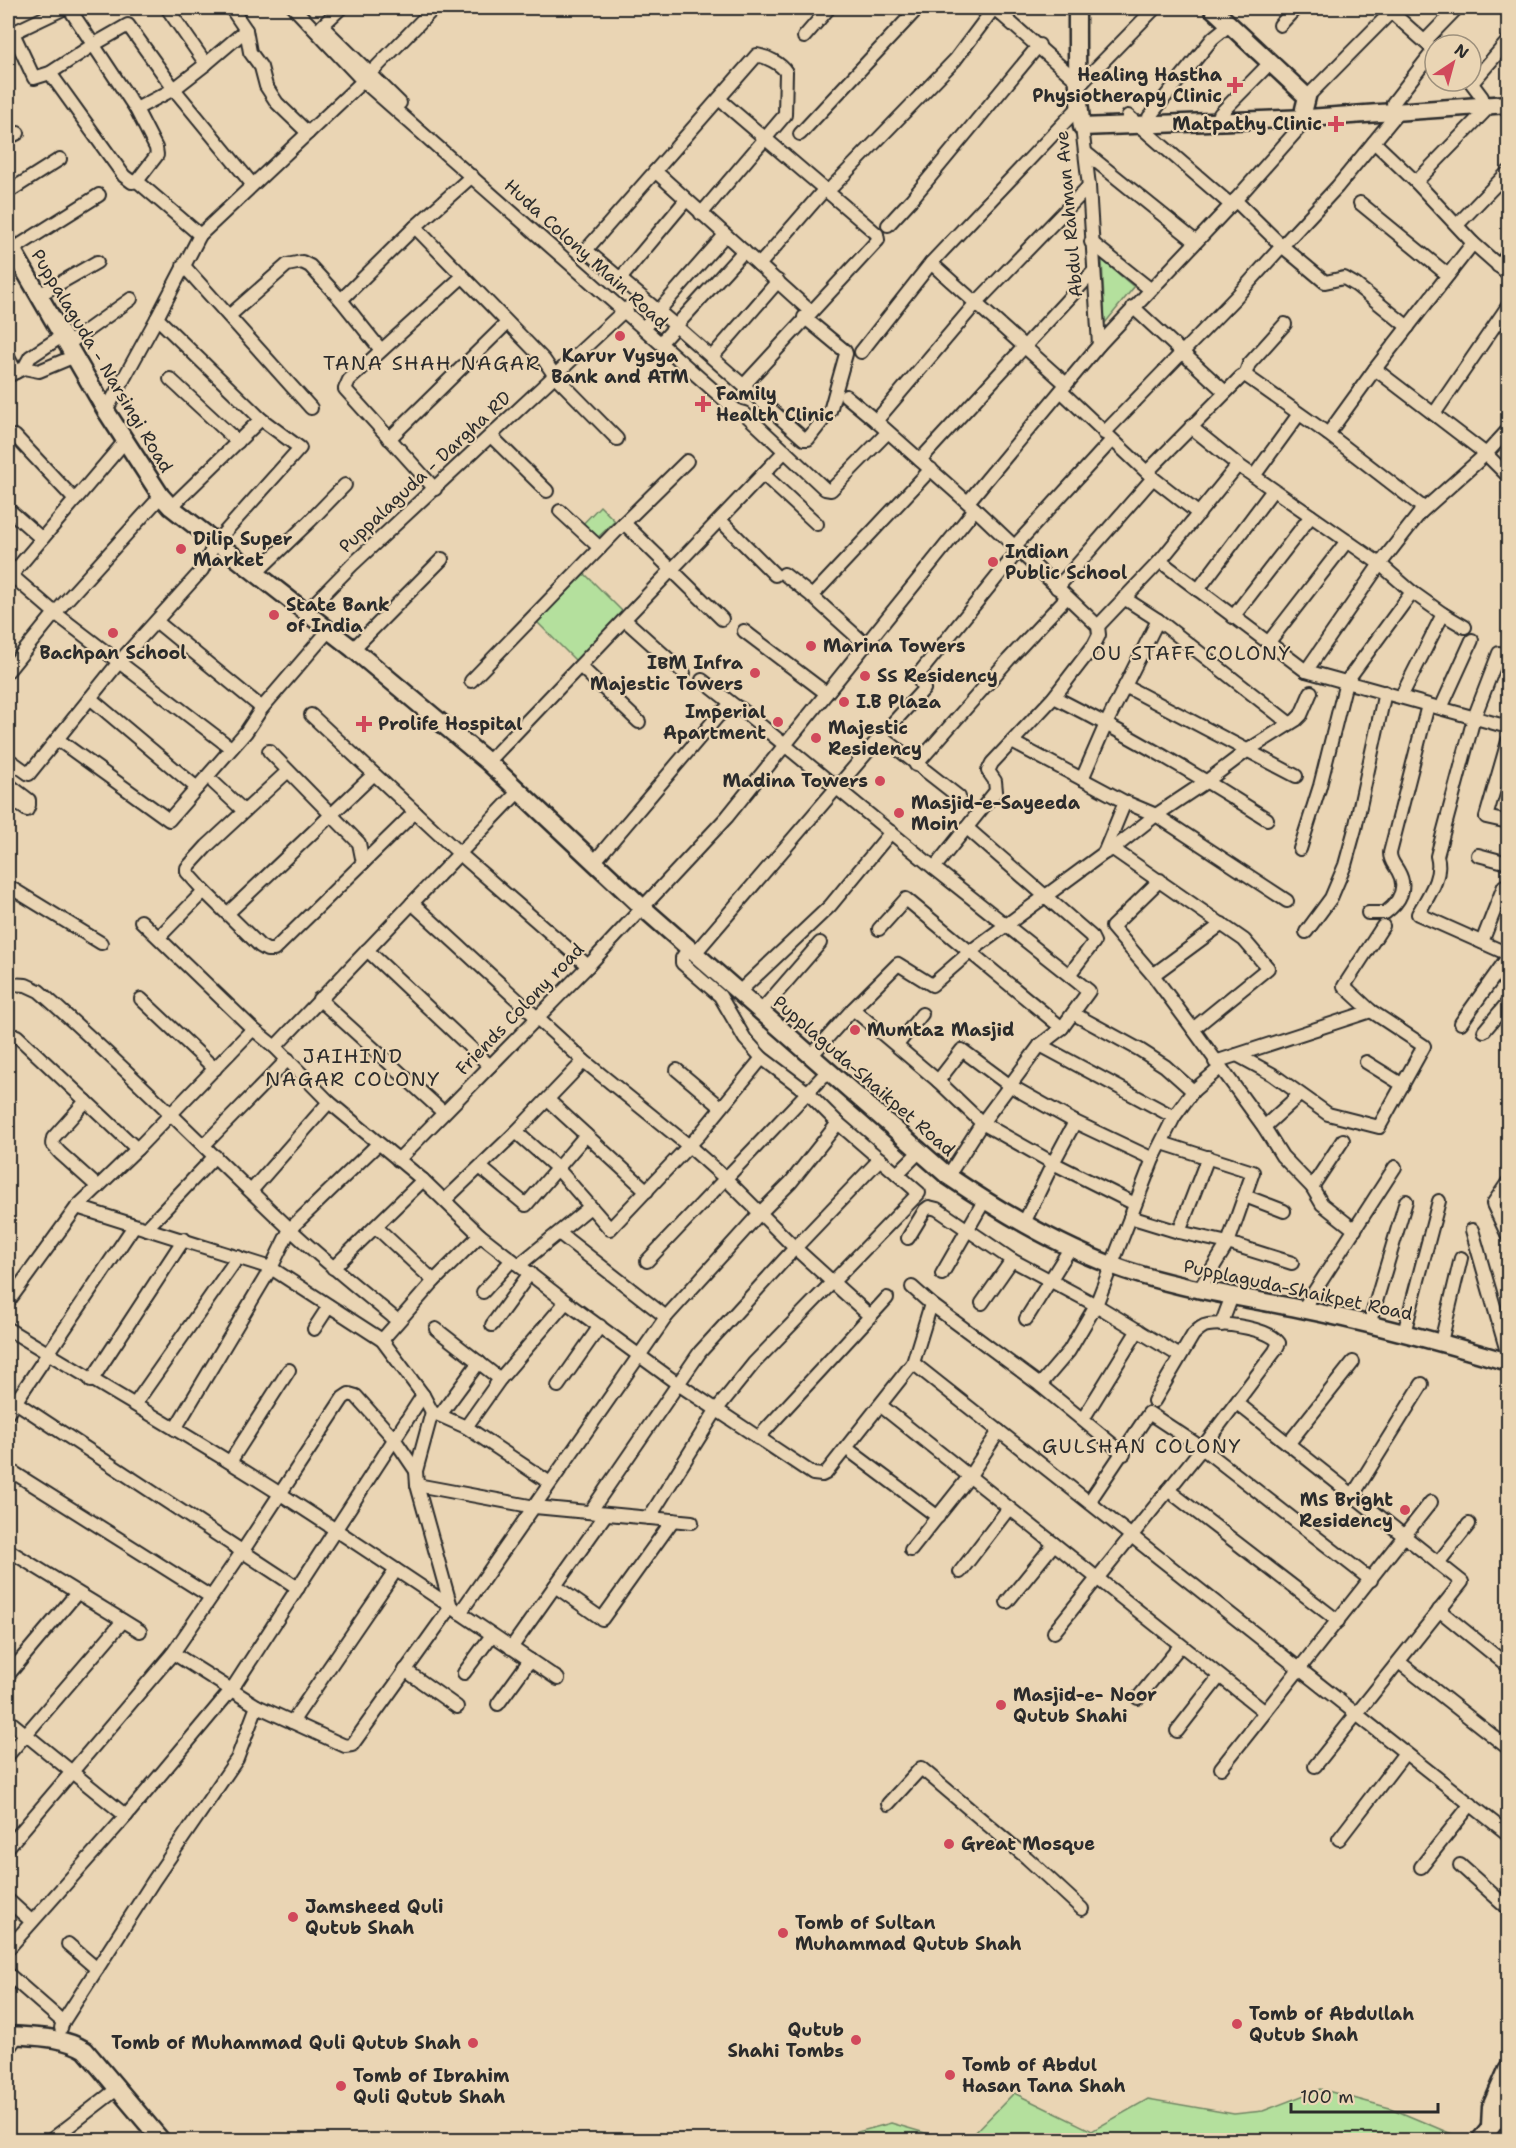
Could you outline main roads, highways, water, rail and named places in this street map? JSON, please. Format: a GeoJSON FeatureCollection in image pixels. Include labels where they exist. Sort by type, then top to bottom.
{"type":"FeatureCollection","features":[{"type":"Feature","properties":{"kind":"place","name":"Healing Hastha Physiotherapy Clinic"},"geometry":{"type":"Point","coordinates":[1235,85]}},
{"type":"Feature","properties":{"kind":"place","name":"Matpathy Clinic"},"geometry":{"type":"Point","coordinates":[1336,124]}},
{"type":"Feature","properties":{"kind":"place","name":"Karur Vysya Bank and ATM"},"geometry":{"type":"Point","coordinates":[620,336]}},
{"type":"Feature","properties":{"kind":"place","name":"Family Health Clinic"},"geometry":{"type":"Point","coordinates":[703,404]}},
{"type":"Feature","properties":{"kind":"place","name":"Dilip Super Market"},"geometry":{"type":"Point","coordinates":[181,549]}},
{"type":"Feature","properties":{"kind":"place","name":"Indian Public School"},"geometry":{"type":"Point","coordinates":[993,562]}},
{"type":"Feature","properties":{"kind":"place","name":"State Bank of India"},"geometry":{"type":"Point","coordinates":[274,615]}},
{"type":"Feature","properties":{"kind":"place","name":"Bachpan School"},"geometry":{"type":"Point","coordinates":[113,633]}},
{"type":"Feature","properties":{"kind":"place","name":"Marina Towers"},"geometry":{"type":"Point","coordinates":[811,646]}},
{"type":"Feature","properties":{"kind":"place","name":"IBM Infra Majestic Towers"},"geometry":{"type":"Point","coordinates":[755,673]}},
{"type":"Feature","properties":{"kind":"place","name":"SS Residency"},"geometry":{"type":"Point","coordinates":[865,676]}},
{"type":"Feature","properties":{"kind":"place","name":"I.B Plaza"},"geometry":{"type":"Point","coordinates":[844,702]}},
{"type":"Feature","properties":{"kind":"place","name":"Imperial Apartment"},"geometry":{"type":"Point","coordinates":[778,722]}},
{"type":"Feature","properties":{"kind":"place","name":"Prolife Hospital"},"geometry":{"type":"Point","coordinates":[364,724]}},
{"type":"Feature","properties":{"kind":"place","name":"Majestic Residency"},"geometry":{"type":"Point","coordinates":[816,738]}},
{"type":"Feature","properties":{"kind":"place","name":"Madina Towers"},"geometry":{"type":"Point","coordinates":[880,781]}},
{"type":"Feature","properties":{"kind":"place","name":"Masjid-e-Sayeeda Moin"},"geometry":{"type":"Point","coordinates":[899,813]}},
{"type":"Feature","properties":{"kind":"place","name":"Mumtaz Masjid"},"geometry":{"type":"Point","coordinates":[855,1030]}},
{"type":"Feature","properties":{"kind":"place","name":"MS Bright Residency"},"geometry":{"type":"Point","coordinates":[1405,1510]}},
{"type":"Feature","properties":{"kind":"place","name":"Masjid-e- Noor Qutub Shahi"},"geometry":{"type":"Point","coordinates":[1001,1705]}},
{"type":"Feature","properties":{"kind":"place","name":"Great Mosque"},"geometry":{"type":"Point","coordinates":[949,1844]}},
{"type":"Feature","properties":{"kind":"place","name":"Jamsheed Quli Qutub Shah"},"geometry":{"type":"Point","coordinates":[293,1917]}},
{"type":"Feature","properties":{"kind":"place","name":"Tomb of Sultan Muhammad Qutub Shah"},"geometry":{"type":"Point","coordinates":[783,1933]}},
{"type":"Feature","properties":{"kind":"place","name":"Tomb of Abdullah Qutub Shah"},"geometry":{"type":"Point","coordinates":[1237,2024]}},
{"type":"Feature","properties":{"kind":"place","name":"Qutub Shahi Tombs"},"geometry":{"type":"Point","coordinates":[856,2040]}},
{"type":"Feature","properties":{"kind":"place","name":"Tomb of Muhammad Quli Qutub Shah"},"geometry":{"type":"Point","coordinates":[473,2043]}},
{"type":"Feature","properties":{"kind":"place","name":"Tomb of Abdul Hasan Tana Shah"},"geometry":{"type":"Point","coordinates":[950,2075]}},
{"type":"Feature","properties":{"kind":"place","name":"Tomb of Ibrahim Quli Qutub Shah"},"geometry":{"type":"Point","coordinates":[341,2086]}},
{"type":"Feature","properties":{"kind":"district","name":"TANA SHAH NAGAR"},"geometry":{"type":"Point","coordinates":[432,363]}},
{"type":"Feature","properties":{"kind":"district","name":"OU STAFF COLONY"},"geometry":{"type":"Point","coordinates":[1192,653]}},
{"type":"Feature","properties":{"kind":"district","name":"JAIHIND NAGAR COLONY"},"geometry":{"type":"Point","coordinates":[353,1068]}},
{"type":"Feature","properties":{"kind":"district","name":"GULSHAN COLONY"},"geometry":{"type":"Point","coordinates":[1142,1446]}}]}
